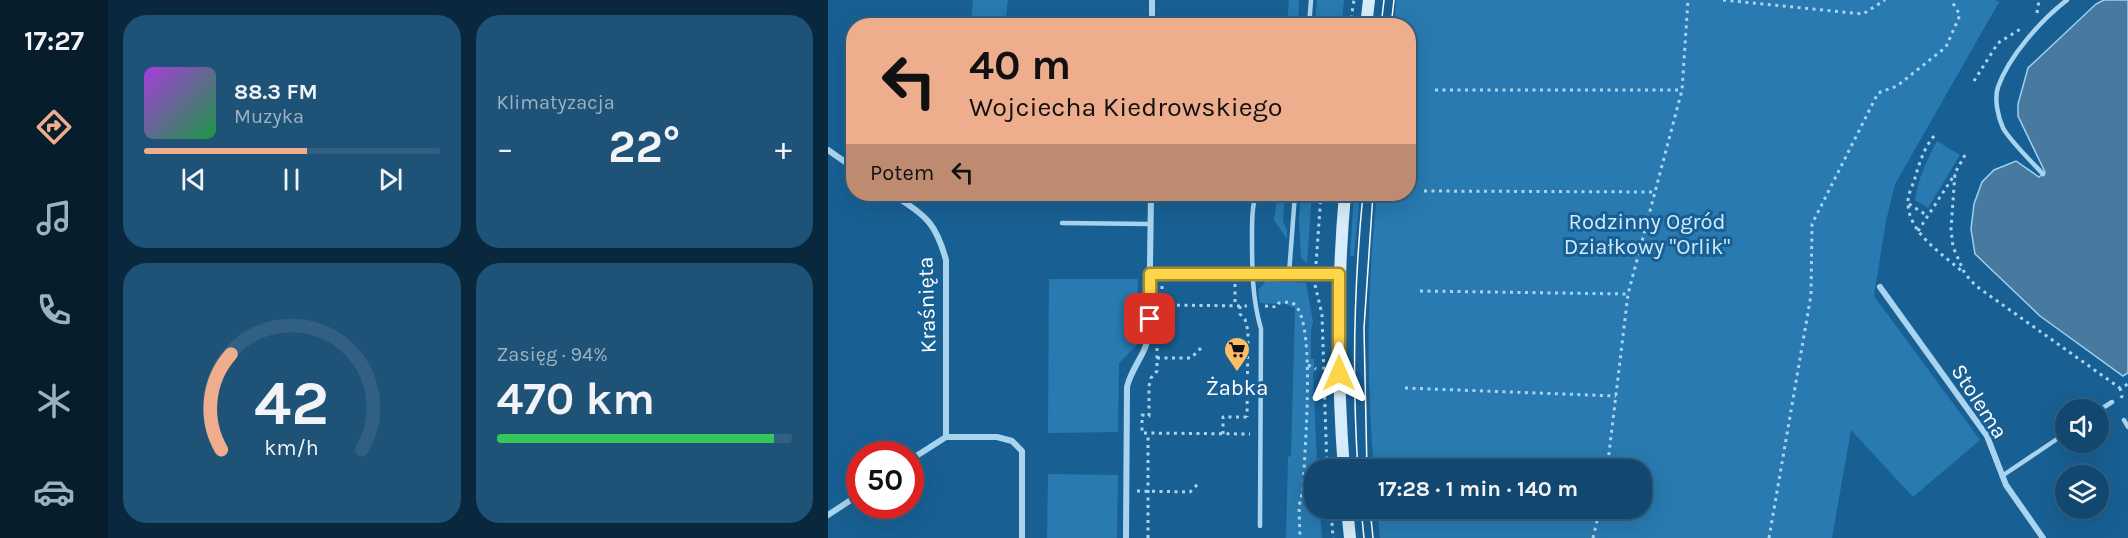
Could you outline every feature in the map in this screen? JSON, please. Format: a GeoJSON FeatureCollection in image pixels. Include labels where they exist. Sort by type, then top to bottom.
{"type":"FeatureCollection","features":[{"type":"Feature","properties":{"kind":"main road"},"geometry":{"type":"LineString","coordinates":[[1367,18],[1369,0]]}},
{"type":"Feature","properties":{"kind":"main road"},"geometry":{"type":"LineString","coordinates":[[1343,459],[1340,414],[1339,274],[1344,201]]}},
{"type":"Feature","properties":{"kind":"main road"},"geometry":{"type":"LineString","coordinates":[[1348,519],[1350,538]]}},
{"type":"Feature","properties":{"kind":"street"},"geometry":{"type":"LineString","coordinates":[[1152,0],[1152,18]]}},
{"type":"Feature","properties":{"kind":"street"},"geometry":{"type":"LineString","coordinates":[[828,150],[846,162]]}},
{"type":"Feature","properties":{"kind":"street","name":"Kraśnięta"},"geometry":{"type":"LineString","coordinates":[[902,201],[925,216],[941,241],[946,260],[946,437]]}},
{"type":"Feature","properties":{"kind":"street"},"geometry":{"type":"LineString","coordinates":[[1126,538],[1127,387],[1132,371],[1149,340],[1150,201]]}},
{"type":"Feature","properties":{"kind":"street"},"geometry":{"type":"LineString","coordinates":[[1150,274],[1339,274]]}},
{"type":"Feature","properties":{"kind":"street","name":"Stolema"},"geometry":{"type":"LineString","coordinates":[[1880,287],[1987,436],[2006,485],[2043,538]]}},
{"type":"Feature","properties":{"kind":"street"},"geometry":{"type":"LineString","coordinates":[[924,451],[946,437],[998,437],[1012,441],[1022,451],[1022,538]]}},
{"type":"Feature","properties":{"kind":"street"},"geometry":{"type":"LineString","coordinates":[[828,514],[846,503]]}},
{"type":"Feature","properties":{"kind":"lane"},"geometry":{"type":"LineString","coordinates":[[1310,18],[1311,0]]}},
{"type":"Feature","properties":{"kind":"lane"},"geometry":{"type":"LineString","coordinates":[[2043,174],[2004,129],[1997,109],[1997,89],[2011,62],[2031,34],[2067,0]]}},
{"type":"Feature","properties":{"kind":"lane"},"geometry":{"type":"LineString","coordinates":[[1254,201],[1251,274],[1261,329],[1260,526]]}},
{"type":"Feature","properties":{"kind":"lane"},"geometry":{"type":"LineString","coordinates":[[1289,274],[1294,201]]}},
{"type":"Feature","properties":{"kind":"lane"},"geometry":{"type":"LineString","coordinates":[[1062,222],[1150,224]]}},
{"type":"Feature","properties":{"kind":"lane"},"geometry":{"type":"LineString","coordinates":[[2124,420],[2128,427]]}},
{"type":"Feature","properties":{"kind":"lane"},"geometry":{"type":"LineString","coordinates":[[2002,476],[2055,440]]}},
{"type":"Feature","properties":{"kind":"path"},"geometry":{"type":"LineString","coordinates":[[1351,18],[1353,0]]}},
{"type":"Feature","properties":{"kind":"path"},"geometry":{"type":"LineString","coordinates":[[1608,459],[1628,294],[1682,90],[1688,0]]}},
{"type":"Feature","properties":{"kind":"path"},"geometry":{"type":"LineString","coordinates":[[1723,0],[1863,14],[1885,0]]}},
{"type":"Feature","properties":{"kind":"path"},"geometry":{"type":"LineString","coordinates":[[1769,538],[1811,294],[1812,224],[1878,93],[1897,86],[1946,47],[1960,15],[1951,0]]}},
{"type":"Feature","properties":{"kind":"path"},"geometry":{"type":"LineString","coordinates":[[2037,16],[2039,0]]}},
{"type":"Feature","properties":{"kind":"path"},"geometry":{"type":"LineString","coordinates":[[1974,81],[1998,44],[2025,26]]}},
{"type":"Feature","properties":{"kind":"path"},"geometry":{"type":"LineString","coordinates":[[1435,90],[1682,90]]}},
{"type":"Feature","properties":{"kind":"path"},"geometry":{"type":"LineString","coordinates":[[1934,136],[1919,165],[1908,200],[1913,222],[1918,231],[1976,286],[2120,388],[2128,384]]}},
{"type":"Feature","properties":{"kind":"path"},"geometry":{"type":"LineString","coordinates":[[1918,231],[1956,173],[1965,155]]}},
{"type":"Feature","properties":{"kind":"path"},"geometry":{"type":"LineString","coordinates":[[1919,165],[1923,168]]}},
{"type":"Feature","properties":{"kind":"path"},"geometry":{"type":"LineString","coordinates":[[1956,173],[1951,229],[1953,247],[1965,274]]}},
{"type":"Feature","properties":{"kind":"path"},"geometry":{"type":"LineString","coordinates":[[1424,191],[1655,192]]}},
{"type":"Feature","properties":{"kind":"path"},"geometry":{"type":"LineString","coordinates":[[883,201],[889,205]]}},
{"type":"Feature","properties":{"kind":"path"},"geometry":{"type":"LineString","coordinates":[[1320,201],[1315,274],[1316,295],[1322,314],[1327,459]]}},
{"type":"Feature","properties":{"kind":"path"},"geometry":{"type":"LineString","coordinates":[[1908,204],[1928,216]]}},
{"type":"Feature","properties":{"kind":"path"},"geometry":{"type":"LineString","coordinates":[[1157,316],[1162,315],[1163,274]]}},
{"type":"Feature","properties":{"kind":"path"},"geometry":{"type":"LineString","coordinates":[[1235,285],[1240,314],[1245,319],[1248,331],[1247,417]]}},
{"type":"Feature","properties":{"kind":"path"},"geometry":{"type":"LineString","coordinates":[[1420,291],[1628,294]]}},
{"type":"Feature","properties":{"kind":"path"},"geometry":{"type":"LineString","coordinates":[[1277,307],[1279,303],[1290,302],[1295,305],[1301,315],[1308,365],[1303,490],[1299,506],[1300,538]]}},
{"type":"Feature","properties":{"kind":"path"},"geometry":{"type":"LineString","coordinates":[[1162,305],[1246,306]]}},
{"type":"Feature","properties":{"kind":"path"},"geometry":{"type":"LineString","coordinates":[[1157,358],[1191,358],[1201,348]]}},
{"type":"Feature","properties":{"kind":"path"},"geometry":{"type":"LineString","coordinates":[[1308,365],[1316,369]]}},
{"type":"Feature","properties":{"kind":"path"},"geometry":{"type":"LineString","coordinates":[[1405,388],[1616,396]]}},
{"type":"Feature","properties":{"kind":"path"},"geometry":{"type":"LineString","coordinates":[[1142,416],[1142,433],[1260,435]]}},
{"type":"Feature","properties":{"kind":"path"},"geometry":{"type":"LineString","coordinates":[[1223,434],[1223,417],[1261,417]]}},
{"type":"Feature","properties":{"kind":"path"},"geometry":{"type":"LineString","coordinates":[[1148,433],[1148,538]]}},
{"type":"Feature","properties":{"kind":"path"},"geometry":{"type":"LineString","coordinates":[[1126,491],[1190,492],[1199,483]]}},
{"type":"Feature","properties":{"kind":"path"},"geometry":{"type":"LineString","coordinates":[[1332,519],[1333,538]]}},
{"type":"Feature","properties":{"kind":"path"},"geometry":{"type":"LineString","coordinates":[[1593,538],[1597,519]]}},
{"type":"Feature","properties":{"kind":"green space"},"geometry":{"type":"Polygon","coordinates":[[[973,0],[1008,0],[1006,18],[972,18],[973,0]]]}},
{"type":"Feature","properties":{"kind":"green space"},"geometry":{"type":"Polygon","coordinates":[[[1289,0],[1299,0],[1298,18],[1288,18],[1289,0]]]}},
{"type":"Feature","properties":{"kind":"green space"},"geometry":{"type":"Polygon","coordinates":[[[1317,0],[1344,0],[1343,18],[1316,18],[1317,0]]]}},
{"type":"Feature","properties":{"kind":"green space","name":"Rodzinny Ogród Działkowy \"Orlik\""},"geometry":{"type":"Polygon","coordinates":[[[1396,0],[1995,0],[1999,2],[1895,184],[1886,221],[1874,296],[1980,440],[1913,497],[1851,430],[1832,538],[1380,538],[1378,519],[1652,519],[1652,459],[1373,459],[1369,332],[1371,263],[1376,201],[1416,201],[1416,18],[1395,18],[1396,0]]]}},
{"type":"Feature","properties":{"kind":"green space"},"geometry":{"type":"Polygon","coordinates":[[[1937,141],[1960,155],[1928,208],[1915,200],[1916,192],[1926,162],[1937,141]]]}},
{"type":"Feature","properties":{"kind":"green space"},"geometry":{"type":"Polygon","coordinates":[[[1277,201],[1284,201],[1283,221],[1287,230],[1287,239],[1274,220],[1277,201]]]}},
{"type":"Feature","properties":{"kind":"green space"},"geometry":{"type":"Polygon","coordinates":[[[1300,201],[1311,201],[1307,263],[1301,258],[1300,201]]]}},
{"type":"Feature","properties":{"kind":"green space"},"geometry":{"type":"Polygon","coordinates":[[[1354,201],[1359,201],[1354,256],[1350,256],[1354,201]]]}},
{"type":"Feature","properties":{"kind":"green space"},"geometry":{"type":"Polygon","coordinates":[[[1049,279],[1138,279],[1137,345],[1119,363],[1118,432],[1048,433],[1049,279]]]}},
{"type":"Feature","properties":{"kind":"green space"},"geometry":{"type":"Polygon","coordinates":[[[1266,281],[1306,283],[1313,322],[1311,359],[1314,359],[1317,459],[1304,459],[1304,519],[1321,519],[1322,538],[1286,538],[1295,308],[1279,302],[1279,304],[1260,303],[1258,290],[1266,281]]]}},
{"type":"Feature","properties":{"kind":"green space"},"geometry":{"type":"Polygon","coordinates":[[[1048,474],[1118,475],[1117,538],[1047,538],[1048,474]]]}},
{"type":"Feature","properties":{"kind":"shaded area"},"geometry":{"type":"Polygon","coordinates":[[[2104,0],[2128,0],[2128,373],[2123,376],[2040,316],[1975,254],[1971,229],[1974,204],[1982,182],[1994,170],[2016,161],[2039,177],[2045,172],[2018,116],[2018,104],[2028,68],[2096,4],[2104,0]]]}},
{"type":"Feature","properties":{"kind":"tram line"},"geometry":{"type":"LineString","coordinates":[[1382,18],[1384,0]]}},
{"type":"Feature","properties":{"kind":"tram line"},"geometry":{"type":"LineString","coordinates":[[1392,18],[1394,0]]}},
{"type":"Feature","properties":{"kind":"tram line"},"geometry":{"type":"LineString","coordinates":[[1358,459],[1355,332],[1362,201]]}},
{"type":"Feature","properties":{"kind":"tram line"},"geometry":{"type":"LineString","coordinates":[[1367,459],[1364,328],[1373,201]]}},
{"type":"Feature","properties":{"kind":"tram line"},"geometry":{"type":"LineString","coordinates":[[1362,519],[1364,538]]}},
{"type":"Feature","properties":{"kind":"tram line"},"geometry":{"type":"LineString","coordinates":[[1371,519],[1373,538]]}},
{"type":"Feature","properties":{"kind":"place","name":"Żabka"},"geometry":{"type":"Point","coordinates":[1237,373]}},
{"type":"Feature","properties":{"kind":"route"},"geometry":{"type":"LineString","coordinates":[[1150,319],[1150,274],[1339,274],[1339,373]]}}]}
